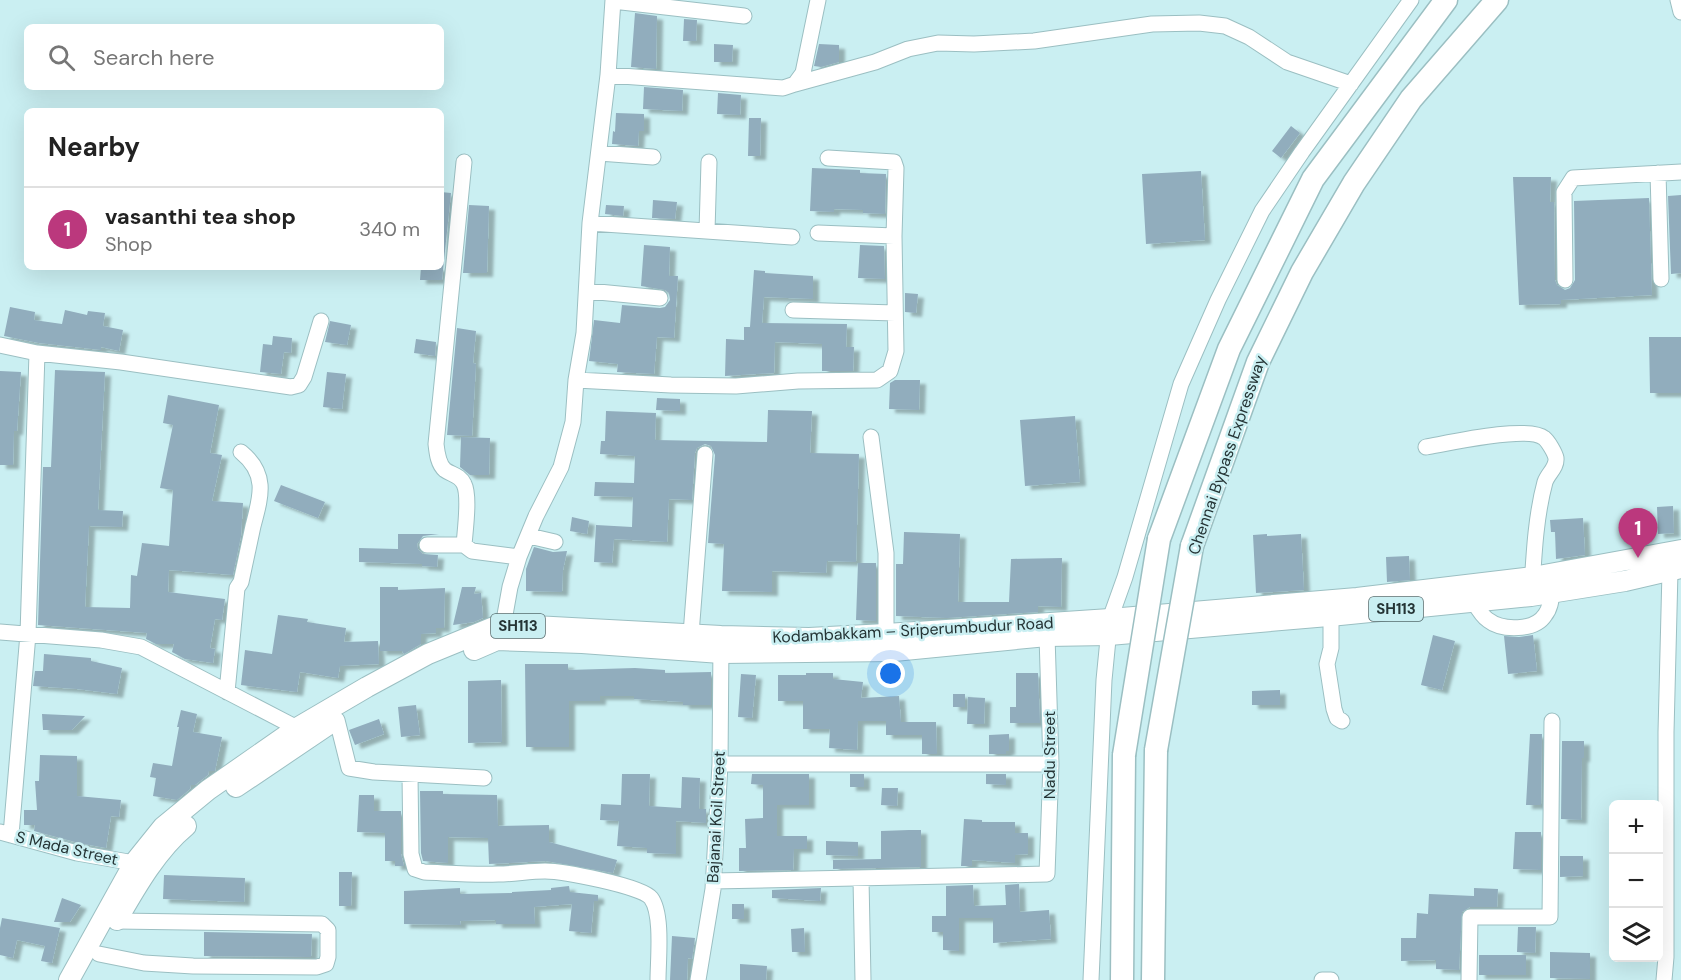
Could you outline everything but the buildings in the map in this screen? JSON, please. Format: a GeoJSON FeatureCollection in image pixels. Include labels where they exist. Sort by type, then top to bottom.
{"type":"FeatureCollection","features":[{"type":"Feature","properties":{"kind":"highway","name":"Chennai Bypass Expressway"},"geometry":{"type":"LineString","coordinates":[[1122,980],[1124,755],[1159,539],[1229,349],[1312,179],[1446,0]]}},
{"type":"Feature","properties":{"kind":"highway","name":"Chennai Bypass Expressway"},"geometry":{"type":"LineString","coordinates":[[1153,980],[1156,750],[1192,546],[1258,362],[1302,272],[1354,183],[1411,99],[1497,0]]}},
{"type":"Feature","properties":{"kind":"main road","name":"Kodambakkam – Sriperumbudur Road"},"geometry":{"type":"LineString","coordinates":[[69,980],[164,828],[208,790],[428,654],[494,627],[691,634],[721,645],[886,634],[1110,627],[1331,616],[1474,602],[1532,586],[1674,560]]}},
{"type":"Feature","properties":{"kind":"main road","name":"Kodambakkam – Sriperumbudur Road"},"geometry":{"type":"LineString","coordinates":[[302,733],[337,720],[434,666],[497,640],[894,651],[1047,636],[1357,598],[1532,586],[1552,593],[1625,581],[1674,560]]}},
{"type":"Feature","properties":{"kind":"main road","name":"Kodambakkam – Sriperumbudur Road"},"geometry":{"type":"LineString","coordinates":[[84,980],[117,921],[140,869]]}},
{"type":"Feature","properties":{"kind":"street"},"geometry":{"type":"LineString","coordinates":[[795,84],[803,73],[818,0]]}},
{"type":"Feature","properties":{"kind":"street"},"geometry":{"type":"LineString","coordinates":[[1090,980],[1104,680],[1110,627],[1181,384],[1218,300],[1262,211],[1411,0]]}},
{"type":"Feature","properties":{"kind":"street"},"geometry":{"type":"LineString","coordinates":[[1678,0],[1681,12]]}},
{"type":"Feature","properties":{"kind":"street"},"geometry":{"type":"LineString","coordinates":[[503,626],[510,587],[519,557],[561,466],[573,422],[588,291],[590,223],[608,75],[613,1],[744,16]]}},
{"type":"Feature","properties":{"kind":"street"},"geometry":{"type":"LineString","coordinates":[[608,75],[783,88],[875,62],[908,49],[938,43],[1034,41],[1152,24],[1199,23],[1225,26],[1249,37],[1287,62],[1351,84]]}},
{"type":"Feature","properties":{"kind":"street"},"geometry":{"type":"LineString","coordinates":[[599,153],[653,157]]}},
{"type":"Feature","properties":{"kind":"street"},"geometry":{"type":"LineString","coordinates":[[576,380],[736,386],[798,381],[877,380],[890,371],[896,351],[894,236],[896,168],[894,162],[828,158]]}},
{"type":"Feature","properties":{"kind":"street"},"geometry":{"type":"LineString","coordinates":[[464,162],[436,444],[439,460],[445,470],[455,474],[464,483],[466,493],[464,545]]}},
{"type":"Feature","properties":{"kind":"street"},"geometry":{"type":"LineString","coordinates":[[707,231],[709,162]]}},
{"type":"Feature","properties":{"kind":"street"},"geometry":{"type":"LineString","coordinates":[[1565,280],[1564,192],[1573,178],[1681,171]]}},
{"type":"Feature","properties":{"kind":"street"},"geometry":{"type":"LineString","coordinates":[[1658,173],[1661,279]]}},
{"type":"Feature","properties":{"kind":"street"},"geometry":{"type":"LineString","coordinates":[[590,223],[792,237]]}},
{"type":"Feature","properties":{"kind":"street"},"geometry":{"type":"LineString","coordinates":[[818,233],[894,236]]}},
{"type":"Feature","properties":{"kind":"street"},"geometry":{"type":"LineString","coordinates":[[588,291],[660,298]]}},
{"type":"Feature","properties":{"kind":"street"},"geometry":{"type":"LineString","coordinates":[[793,310],[896,313]]}},
{"type":"Feature","properties":{"kind":"street"},"geometry":{"type":"LineString","coordinates":[[0,345],[37,353],[121,362],[291,387],[299,385],[304,376],[321,321]]}},
{"type":"Feature","properties":{"kind":"street"},"geometry":{"type":"LineString","coordinates":[[6,834],[28,634],[37,353]]}},
{"type":"Feature","properties":{"kind":"street"},"geometry":{"type":"LineString","coordinates":[[1426,447],[1511,433],[1530,433],[1544,438],[1556,456],[1555,466],[1546,479],[1542,500],[1532,586]]}},
{"type":"Feature","properties":{"kind":"street"},"geometry":{"type":"LineString","coordinates":[[871,437],[886,553],[886,634]]}},
{"type":"Feature","properties":{"kind":"street"},"geometry":{"type":"LineString","coordinates":[[227,693],[237,588],[241,582],[258,514],[261,487],[258,471],[241,452]]}},
{"type":"Feature","properties":{"kind":"street"},"geometry":{"type":"LineString","coordinates":[[691,634],[705,454]]}},
{"type":"Feature","properties":{"kind":"street"},"geometry":{"type":"LineString","coordinates":[[529,536],[555,542]]}},
{"type":"Feature","properties":{"kind":"street"},"geometry":{"type":"LineString","coordinates":[[427,545],[464,545],[472,551],[519,557]]}},
{"type":"Feature","properties":{"kind":"street"},"geometry":{"type":"LineString","coordinates":[[1664,980],[1674,878],[1666,732],[1674,560]]}},
{"type":"Feature","properties":{"kind":"street"},"geometry":{"type":"LineString","coordinates":[[1474,602],[1490,622],[1506,627],[1526,626],[1541,620],[1545,615],[1552,593]]}},
{"type":"Feature","properties":{"kind":"street"},"geometry":{"type":"LineString","coordinates":[[1331,616],[1331,648],[1328,664],[1334,710],[1337,718],[1342,721]]}},
{"type":"Feature","properties":{"kind":"street"},"geometry":{"type":"LineString","coordinates":[[0,632],[101,640],[141,647],[302,733]]}},
{"type":"Feature","properties":{"kind":"street","name":"Nadu Street"},"geometry":{"type":"LineString","coordinates":[[861,879],[1047,874],[1051,764],[1047,636]]}},
{"type":"Feature","properties":{"kind":"street","name":"Bajanai Koil Street"},"geometry":{"type":"LineString","coordinates":[[698,980],[713,881],[720,764],[721,645]]}},
{"type":"Feature","properties":{"kind":"street"},"geometry":{"type":"LineString","coordinates":[[337,720],[349,768],[410,775],[484,778]]}},
{"type":"Feature","properties":{"kind":"street"},"geometry":{"type":"LineString","coordinates":[[1469,980],[1470,917],[1550,917],[1552,721]]}},
{"type":"Feature","properties":{"kind":"street"},"geometry":{"type":"LineString","coordinates":[[720,764],[1051,764]]}},
{"type":"Feature","properties":{"kind":"street"},"geometry":{"type":"LineString","coordinates":[[410,775],[411,854],[416,868],[424,873],[477,874],[546,871],[577,875],[647,894],[657,912],[658,980]]}},
{"type":"Feature","properties":{"kind":"street","name":"S Mada Street"},"geometry":{"type":"LineString","coordinates":[[6,834],[140,869]]}},
{"type":"Feature","properties":{"kind":"street"},"geometry":{"type":"LineString","coordinates":[[713,881],[861,879],[863,980]]}},
{"type":"Feature","properties":{"kind":"street"},"geometry":{"type":"LineString","coordinates":[[99,954],[144,963],[193,966],[317,967],[326,964],[328,957],[328,930],[322,924],[117,921]]}},
{"type":"Feature","properties":{"kind":"street"},"geometry":{"type":"LineString","coordinates":[[1322,980],[1331,980]]}},
{"type":"Feature","properties":{"kind":"place","name":"vasanthi tea shop"},"geometry":{"type":"Point","coordinates":[1638,558]}}]}
